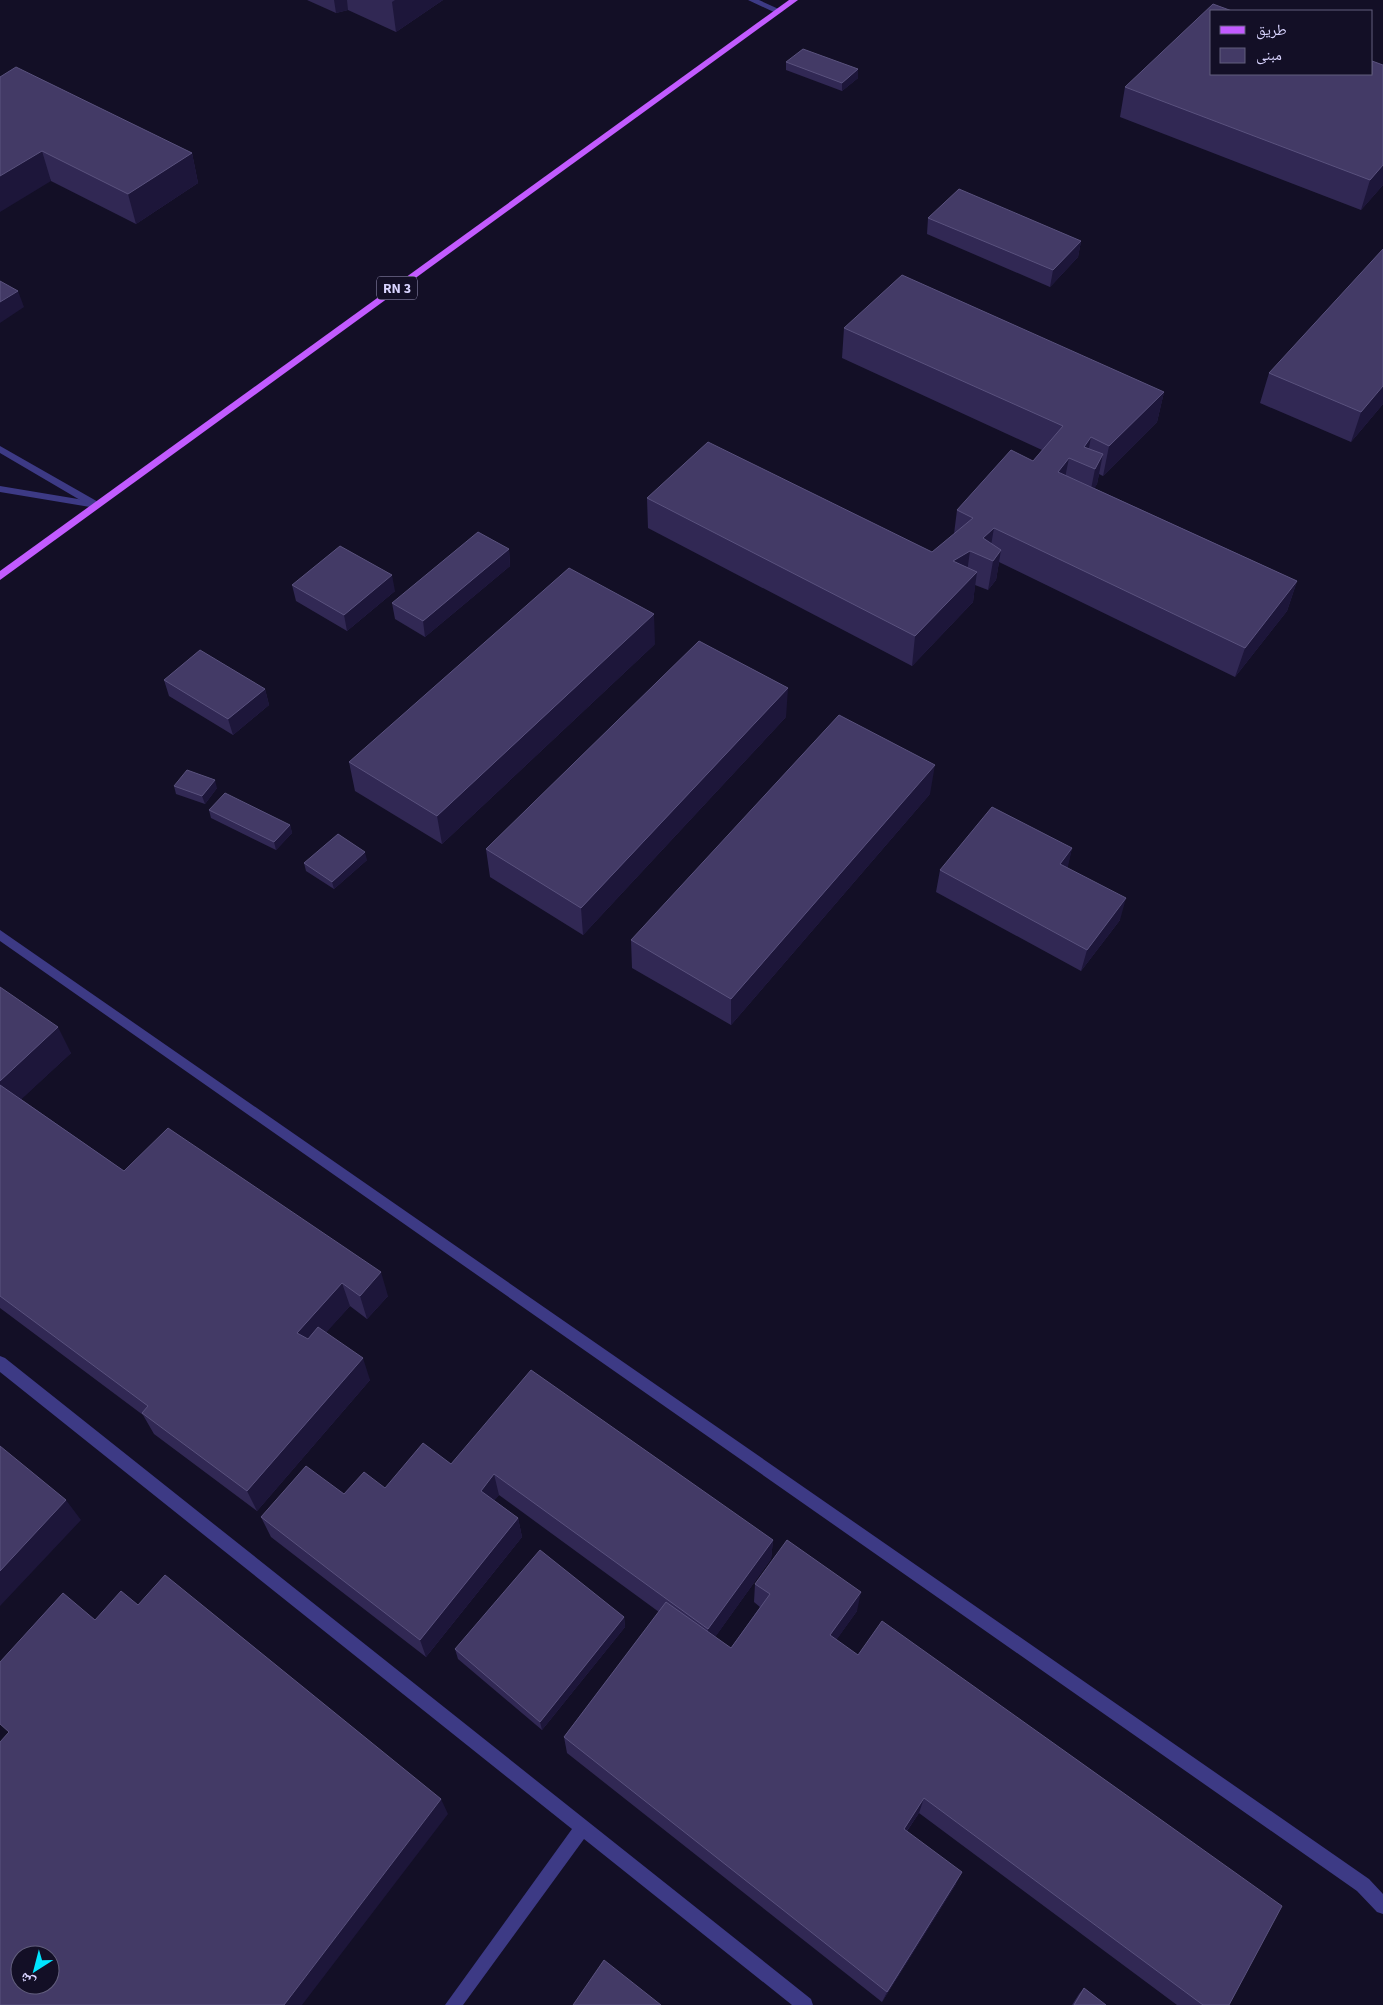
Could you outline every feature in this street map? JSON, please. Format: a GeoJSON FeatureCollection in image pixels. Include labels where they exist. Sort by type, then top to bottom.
{"type":"FeatureCollection","features":[{"type":"Feature","properties":{"kind":"main road","name":"RN 3"},"geometry":{"type":"LineString","coordinates":[[0,576],[794,0]]}},
{"type":"Feature","properties":{"kind":"street"},"geometry":{"type":"LineString","coordinates":[[752,0],[779,11]]}},
{"type":"Feature","properties":{"kind":"street"},"geometry":{"type":"LineString","coordinates":[[0,449],[96,505]]}},
{"type":"Feature","properties":{"kind":"street"},"geometry":{"type":"LineString","coordinates":[[0,489],[96,505]]}},
{"type":"Feature","properties":{"kind":"street"},"geometry":{"type":"LineString","coordinates":[[0,935],[1363,1885],[1383,1906]]}},
{"type":"Feature","properties":{"kind":"street"},"geometry":{"type":"LineString","coordinates":[[0,1363],[805,2005]]}},
{"type":"Feature","properties":{"kind":"street"},"geometry":{"type":"LineString","coordinates":[[452,2005],[583,1827]]}},
{"type":"Feature","properties":{"kind":"building"},"geometry":{"type":"Polygon","coordinates":[[[1213,4],[1229,10],[1210,10],[1210,75],[1373,75],[1373,61],[1383,65],[1383,165],[1370,180],[1125,87],[1213,4]]]}},
{"type":"Feature","properties":{"kind":"building"},"geometry":{"type":"Polygon","coordinates":[[[803,49],[858,69],[842,83],[786,62],[803,49]]]}},
{"type":"Feature","properties":{"kind":"building"},"geometry":{"type":"Polygon","coordinates":[[[16,67],[192,153],[128,194],[42,151],[0,176],[0,77],[16,67]]]}},
{"type":"Feature","properties":{"kind":"building"},"geometry":{"type":"Polygon","coordinates":[[[959,189],[1081,241],[1053,270],[928,218],[959,189]]]}},
{"type":"Feature","properties":{"kind":"building"},"geometry":{"type":"Polygon","coordinates":[[[1383,249],[1383,386],[1361,412],[1269,373],[1383,249]]]}},
{"type":"Feature","properties":{"kind":"building"},"geometry":{"type":"Polygon","coordinates":[[[902,275],[1164,392],[1109,446],[1091,437],[1084,447],[1103,454],[1095,469],[1069,458],[1058,472],[1297,581],[1245,648],[994,528],[983,538],[1001,550],[993,561],[970,551],[953,561],[977,572],[915,636],[647,498],[708,442],[932,552],[973,518],[957,510],[1011,450],[1033,461],[1063,426],[844,328],[902,275]]]}},
{"type":"Feature","properties":{"kind":"building"},"geometry":{"type":"Polygon","coordinates":[[[0,281],[18,291],[0,302],[0,281]]]}},
{"type":"Feature","properties":{"kind":"building"},"geometry":{"type":"Polygon","coordinates":[[[478,532],[509,549],[423,621],[392,603],[478,532]]]}},
{"type":"Feature","properties":{"kind":"building"},"geometry":{"type":"Polygon","coordinates":[[[340,546],[392,575],[344,615],[292,585],[340,546]]]}},
{"type":"Feature","properties":{"kind":"building"},"geometry":{"type":"Polygon","coordinates":[[[569,568],[654,614],[437,816],[349,762],[569,568]]]}},
{"type":"Feature","properties":{"kind":"building"},"geometry":{"type":"Polygon","coordinates":[[[699,641],[788,688],[581,908],[486,849],[699,641]]]}},
{"type":"Feature","properties":{"kind":"building"},"geometry":{"type":"Polygon","coordinates":[[[200,650],[265,689],[228,719],[164,680],[200,650]]]}},
{"type":"Feature","properties":{"kind":"building"},"geometry":{"type":"Polygon","coordinates":[[[839,715],[935,765],[731,999],[631,940],[839,715]]]}},
{"type":"Feature","properties":{"kind":"building"},"geometry":{"type":"Polygon","coordinates":[[[187,770],[215,780],[202,796],[174,786],[187,770]]]}},
{"type":"Feature","properties":{"kind":"building"},"geometry":{"type":"Polygon","coordinates":[[[225,793],[290,825],[274,842],[209,810],[225,793]]]}},
{"type":"Feature","properties":{"kind":"building"},"geometry":{"type":"Polygon","coordinates":[[[992,807],[1072,848],[1060,864],[1126,898],[1087,950],[940,870],[992,807]]]}},
{"type":"Feature","properties":{"kind":"building"},"geometry":{"type":"Polygon","coordinates":[[[338,834],[365,852],[332,882],[304,863],[338,834]]]}},
{"type":"Feature","properties":{"kind":"building"},"geometry":{"type":"Polygon","coordinates":[[[0,987],[58,1027],[0,1081],[0,987]]]}},
{"type":"Feature","properties":{"kind":"building"},"geometry":{"type":"Polygon","coordinates":[[[0,1085],[124,1171],[168,1128],[381,1272],[360,1296],[342,1283],[297,1333],[308,1339],[318,1327],[363,1358],[247,1491],[142,1413],[148,1406],[0,1296],[0,1085]]]}},
{"type":"Feature","properties":{"kind":"building"},"geometry":{"type":"Polygon","coordinates":[[[531,1370],[773,1540],[708,1629],[494,1474],[481,1491],[518,1518],[420,1640],[261,1517],[306,1466],[344,1494],[364,1472],[385,1488],[423,1443],[451,1464],[531,1370]]]}},
{"type":"Feature","properties":{"kind":"building"},"geometry":{"type":"Polygon","coordinates":[[[0,1446],[66,1500],[0,1571],[0,1446]]]}},
{"type":"Feature","properties":{"kind":"building"},"geometry":{"type":"Polygon","coordinates":[[[787,1540],[861,1592],[830,1635],[858,1655],[882,1621],[1282,1906],[1229,2005],[1203,2005],[924,1798],[904,1829],[962,1872],[887,1992],[564,1737],[666,1602],[731,1648],[770,1594],[755,1584],[787,1540]]]}},
{"type":"Feature","properties":{"kind":"building"},"geometry":{"type":"Polygon","coordinates":[[[540,1550],[624,1617],[540,1722],[455,1649],[540,1550]]]}},
{"type":"Feature","properties":{"kind":"building"},"geometry":{"type":"Polygon","coordinates":[[[165,1575],[441,1799],[284,2005],[0,2005],[0,1742],[9,1732],[0,1724],[0,1662],[63,1593],[95,1620],[121,1591],[138,1605],[165,1575]]]}},
{"type":"Feature","properties":{"kind":"building"},"geometry":{"type":"Polygon","coordinates":[[[604,1960],[661,2005],[573,2005],[604,1960]]]}},
{"type":"Feature","properties":{"kind":"building"},"geometry":{"type":"Polygon","coordinates":[[[1084,1988],[1106,2005],[1074,2005],[1084,1988]]]}}]}
